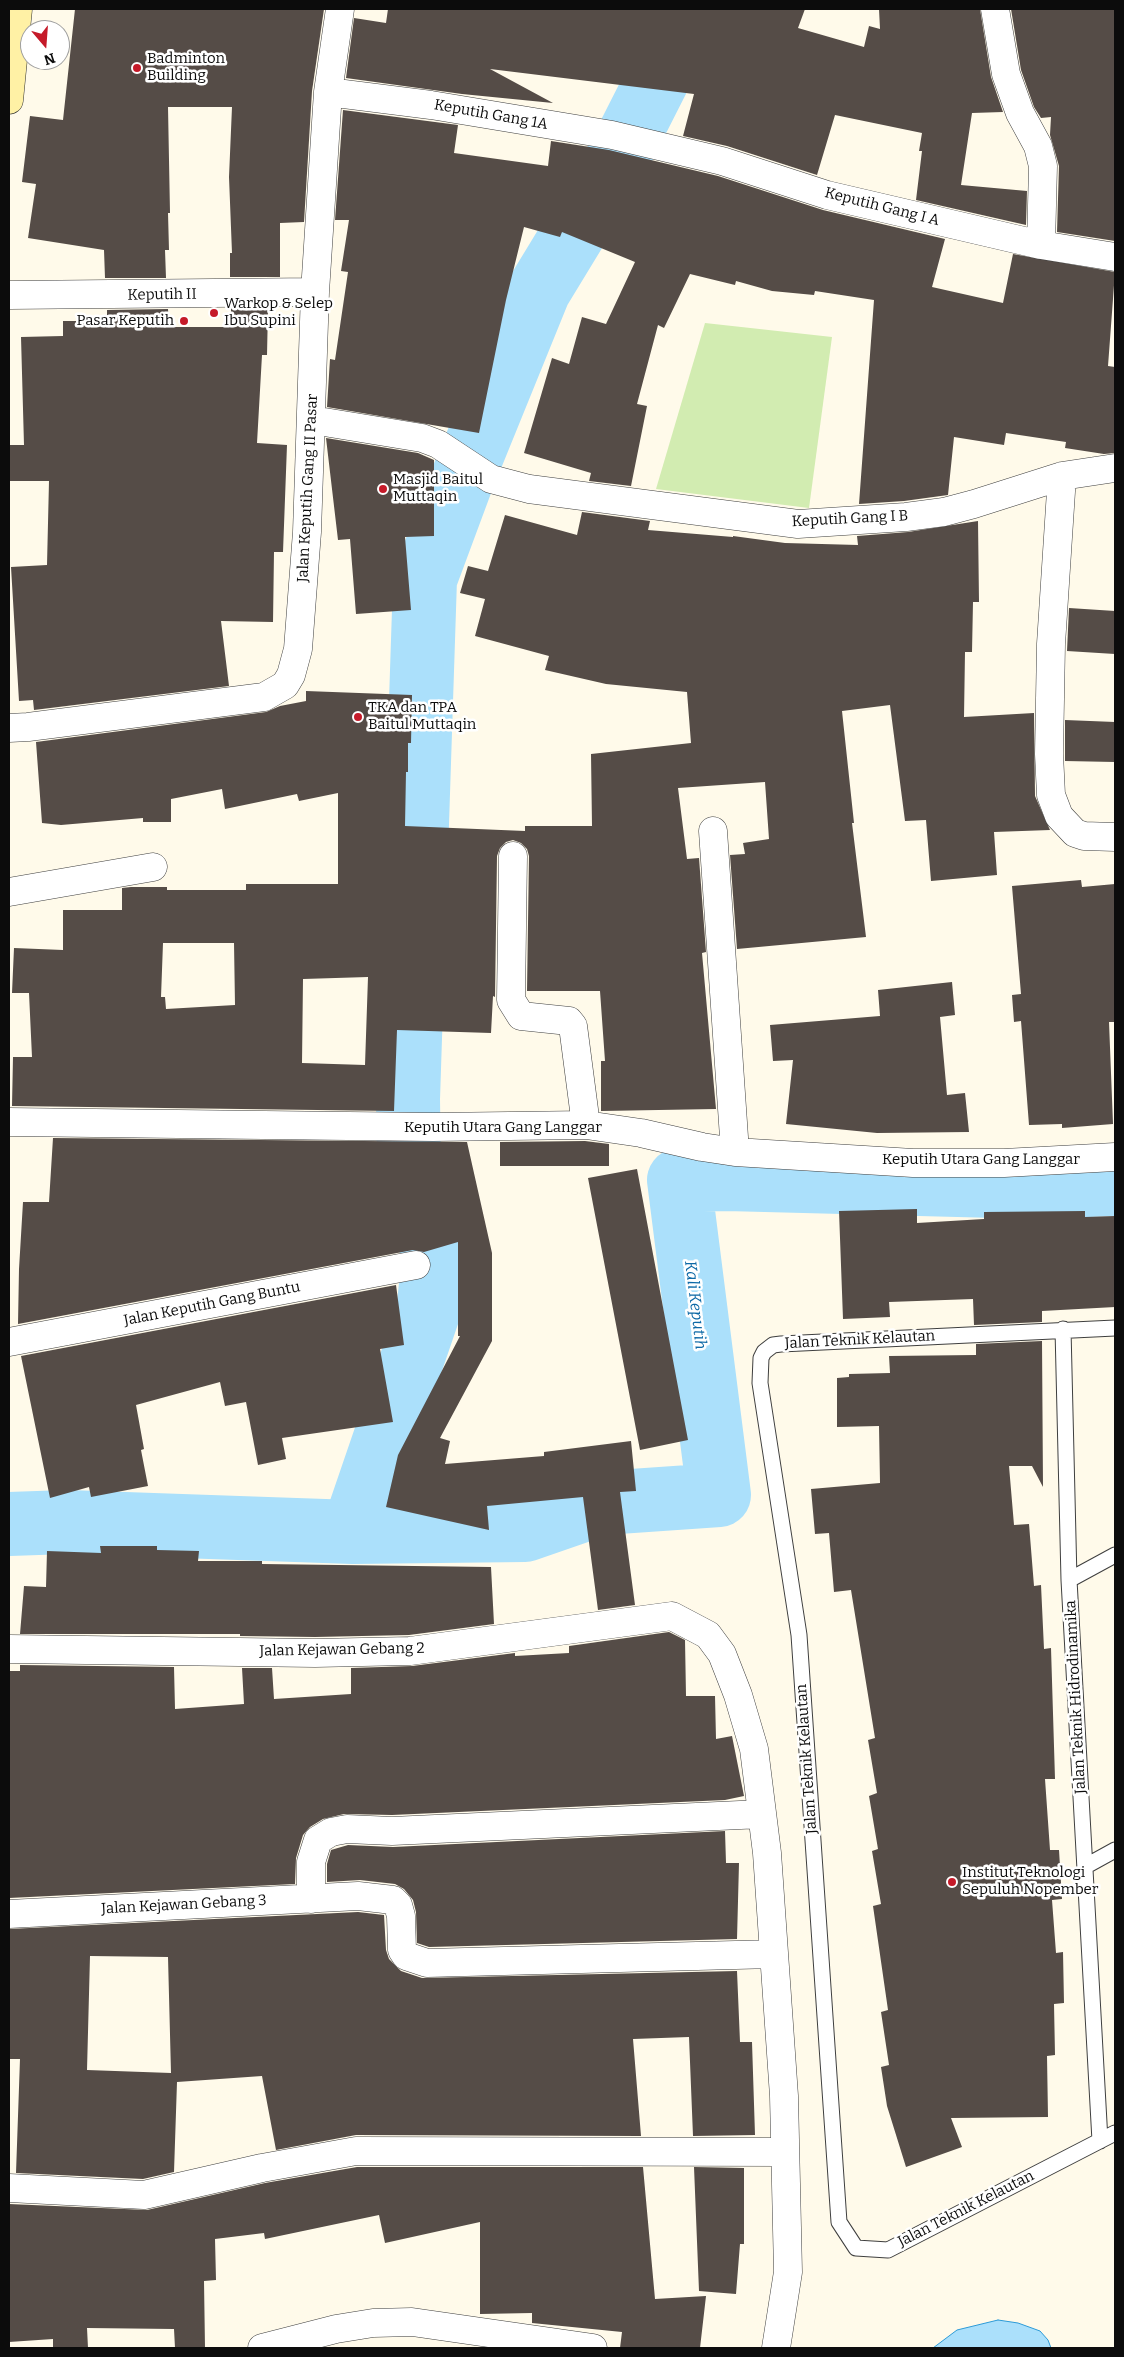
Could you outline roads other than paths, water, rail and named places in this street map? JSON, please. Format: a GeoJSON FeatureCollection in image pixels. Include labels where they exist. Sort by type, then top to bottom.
{"type":"FeatureCollection","features":[{"type":"Feature","properties":{"kind":"street"},"geometry":{"type":"LineString","coordinates":[[9,100],[18,9]]}},
{"type":"Feature","properties":{"kind":"street","name":"Jalan Keputih Gang II Pasar"},"geometry":{"type":"LineString","coordinates":[[9,728],[264,697],[285,684],[291,675],[298,649],[312,420],[316,292],[328,92],[340,9]]}},
{"type":"Feature","properties":{"kind":"street"},"geometry":{"type":"LineString","coordinates":[[995,9],[1006,74],[1020,113],[1038,146],[1043,166],[1041,245]]}},
{"type":"Feature","properties":{"kind":"street","name":"Keputih Gang 1A"},"geometry":{"type":"LineString","coordinates":[[328,92],[431,105],[612,135],[652,144]]}},
{"type":"Feature","properties":{"kind":"street","name":"Keputih Gang I A"},"geometry":{"type":"LineString","coordinates":[[652,144],[722,161],[827,195],[1041,245],[1115,257]]}},
{"type":"Feature","properties":{"kind":"street","name":"Keputih II"},"geometry":{"type":"LineString","coordinates":[[9,295],[316,292]]}},
{"type":"Feature","properties":{"kind":"street","name":"Keputih Gang I B"},"geometry":{"type":"LineString","coordinates":[[312,420],[404,434],[438,444],[491,479],[529,489],[798,524],[906,517],[944,512],[1062,476],[1115,468]]}},
{"type":"Feature","properties":{"kind":"street"},"geometry":{"type":"LineString","coordinates":[[1062,476],[1051,644],[1049,754],[1051,795],[1059,816],[1075,833],[1084,836],[1115,837]]}},
{"type":"Feature","properties":{"kind":"street"},"geometry":{"type":"LineString","coordinates":[[713,831],[735,1152]]}},
{"type":"Feature","properties":{"kind":"street"},"geometry":{"type":"LineString","coordinates":[[513,856],[511,1000],[521,1016],[569,1021],[573,1026],[586,1125]]}},
{"type":"Feature","properties":{"kind":"street"},"geometry":{"type":"LineString","coordinates":[[9,892],[153,867]]}},
{"type":"Feature","properties":{"kind":"street","name":"Keputih Utara Gang Langgar"},"geometry":{"type":"LineString","coordinates":[[9,1122],[383,1127],[586,1125],[641,1133],[702,1147],[735,1152],[913,1163],[1004,1163],[1115,1157]]}},
{"type":"Feature","properties":{"kind":"street","name":"Jalan Keputih Gang Buntu"},"geometry":{"type":"LineString","coordinates":[[9,1342],[416,1265]]}},
{"type":"Feature","properties":{"kind":"street","name":"Jalan Kejawan Gebang 2"},"geometry":{"type":"LineString","coordinates":[[9,1649],[314,1653],[410,1651],[672,1616],[708,1635],[722,1654],[738,1695],[754,1749],[762,1814]]}},
{"type":"Feature","properties":{"kind":"street"},"geometry":{"type":"LineString","coordinates":[[311,1899],[311,1862],[318,1840],[330,1832],[347,1829],[392,1831],[762,1814],[767,1852],[784,2096],[788,2272],[776,2348]]}},
{"type":"Feature","properties":{"kind":"street","name":"Jalan Kejawan Gebang 3"},"geometry":{"type":"LineString","coordinates":[[9,1914],[358,1896],[393,1900],[398,1905],[401,1916],[402,1950],[406,1956],[427,1963],[774,1954]]}},
{"type":"Feature","properties":{"kind":"street"},"geometry":{"type":"LineString","coordinates":[[9,2188],[144,2195],[262,2168],[356,2151],[785,2152]]}},
{"type":"Feature","properties":{"kind":"street"},"geometry":{"type":"LineString","coordinates":[[262,2348],[336,2329],[373,2323],[412,2322],[593,2348]]}},
{"type":"Feature","properties":{"kind":"lane","name":"Jalan Teknik Kelautan"},"geometry":{"type":"LineString","coordinates":[[1100,2140],[888,2250],[856,2248],[839,2222],[799,1635],[760,1383],[764,1352],[773,1345],[1063,1329],[1115,1328]]}},
{"type":"Feature","properties":{"kind":"lane"},"geometry":{"type":"LineString","coordinates":[[1063,1329],[1069,1580]]}},
{"type":"Feature","properties":{"kind":"lane","name":"Jalan Teknik Hidrodinamika"},"geometry":{"type":"LineString","coordinates":[[1100,2140],[1069,1580],[1115,1555]]}},
{"type":"Feature","properties":{"kind":"lane"},"geometry":{"type":"LineString","coordinates":[[1086,1866],[1115,1850]]}},
{"type":"Feature","properties":{"kind":"lane"},"geometry":{"type":"LineString","coordinates":[[1100,2140],[1115,2133]]}},
{"type":"Feature","properties":{"kind":"water"},"geometry":{"type":"Polygon","coordinates":[[[998,2320],[1018,2323],[1040,2331],[1048,2340],[1051,2348],[933,2348],[957,2330],[998,2320]]]}},
{"type":"Feature","properties":{"kind":"waterway"},"geometry":{"type":"LineString","coordinates":[[9,1524],[67,1522],[353,1532],[428,1313],[434,1256],[409,1171],[408,1099],[425,579],[461,482],[539,290],[609,175],[685,25],[690,9]]}},
{"type":"Feature","properties":{"kind":"waterway","name":"Kali Keputih"},"geometry":{"type":"LineString","coordinates":[[353,1532],[525,1530],[603,1503],[719,1495],[679,1180],[727,1179],[1035,1187],[1115,1184]]}},
{"type":"Feature","properties":{"kind":"place","name":"Badminton Building"},"geometry":{"type":"Point","coordinates":[137,68]}},
{"type":"Feature","properties":{"kind":"place","name":"Warkop & Selep Ibu Supini"},"geometry":{"type":"Point","coordinates":[214,313]}},
{"type":"Feature","properties":{"kind":"place","name":"Pasar Keputih"},"geometry":{"type":"Point","coordinates":[184,321]}},
{"type":"Feature","properties":{"kind":"place","name":"Masjid Baitul Muttaqin"},"geometry":{"type":"Point","coordinates":[383,489]}},
{"type":"Feature","properties":{"kind":"place","name":"TKA dan TPA Baitul Muttaqin"},"geometry":{"type":"Point","coordinates":[358,717]}},
{"type":"Feature","properties":{"kind":"place","name":"Institut Teknologi Sepuluh Nopember"},"geometry":{"type":"Point","coordinates":[952,1882]}}]}
